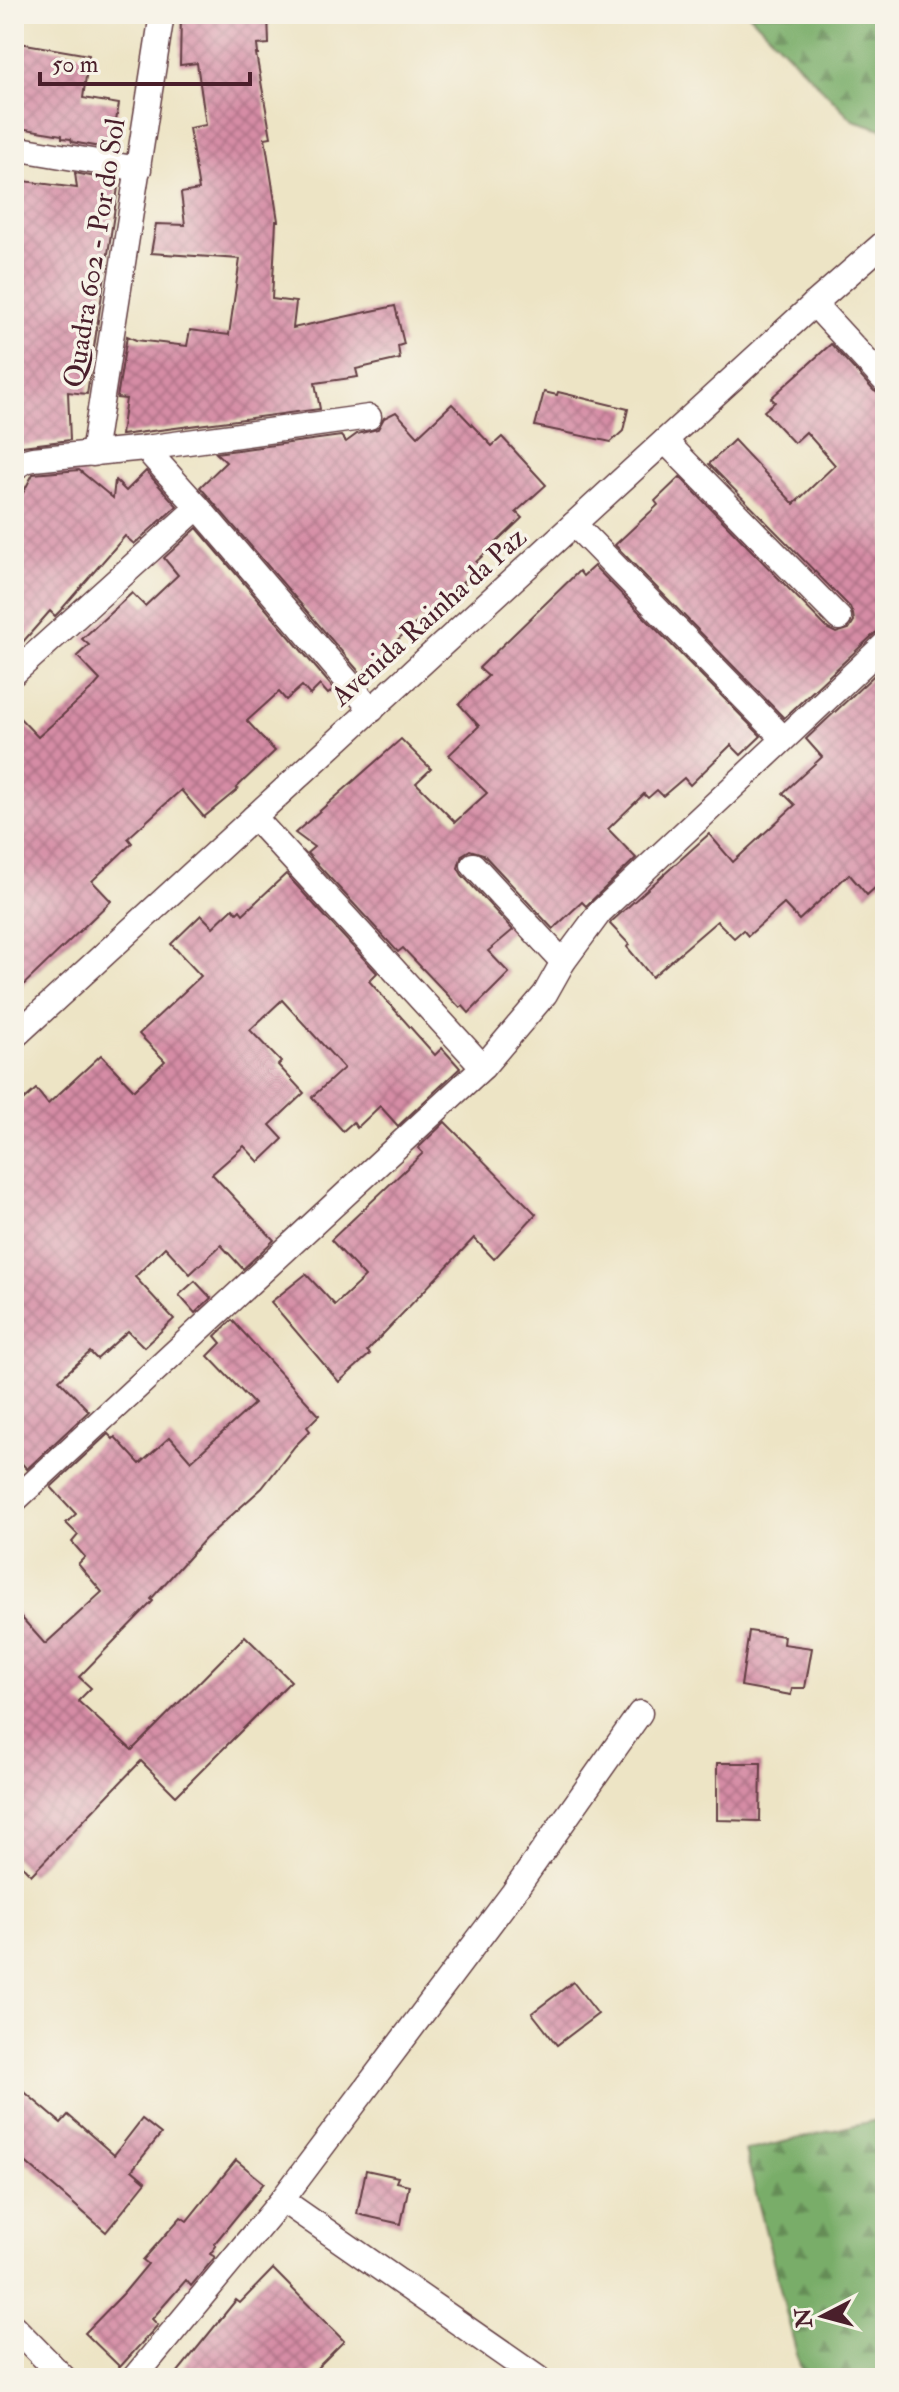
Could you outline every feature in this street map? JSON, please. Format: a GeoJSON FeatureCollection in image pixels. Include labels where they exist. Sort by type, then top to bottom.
{"type":"FeatureCollection","features":[{"type":"Feature","properties":{"kind":"street","name":"Quadra 602 - Por do Sol"},"geometry":{"type":"LineString","coordinates":[[93,454],[162,14]]}},
{"type":"Feature","properties":{"kind":"street"},"geometry":{"type":"LineString","coordinates":[[14,148],[139,169]]}},
{"type":"Feature","properties":{"kind":"street","name":"Avenida Rainha da Paz"},"geometry":{"type":"LineString","coordinates":[[14,1037],[885,242]]}},
{"type":"Feature","properties":{"kind":"street"},"geometry":{"type":"LineString","coordinates":[[814,304],[885,381]]}},
{"type":"Feature","properties":{"kind":"street"},"geometry":{"type":"LineString","coordinates":[[14,468],[33,459],[145,448],[369,417]]}},
{"type":"Feature","properties":{"kind":"street"},"geometry":{"type":"LineString","coordinates":[[665,441],[839,618]]}},
{"type":"Feature","properties":{"kind":"street"},"geometry":{"type":"LineString","coordinates":[[145,448],[372,710]]}},
{"type":"Feature","properties":{"kind":"street"},"geometry":{"type":"LineString","coordinates":[[14,673],[198,507]]}},
{"type":"Feature","properties":{"kind":"street"},"geometry":{"type":"LineString","coordinates":[[574,524],[783,738]]}},
{"type":"Feature","properties":{"kind":"street"},"geometry":{"type":"LineString","coordinates":[[14,1501],[483,1067],[545,994],[582,933],[611,901],[885,644]]}},
{"type":"Feature","properties":{"kind":"street"},"geometry":{"type":"LineString","coordinates":[[254,817],[483,1067]]}},
{"type":"Feature","properties":{"kind":"street"},"geometry":{"type":"LineString","coordinates":[[473,865],[563,962]]}},
{"type":"Feature","properties":{"kind":"street"},"geometry":{"type":"LineString","coordinates":[[134,2378],[282,2200],[513,1893],[640,1713]]}},
{"type":"Feature","properties":{"kind":"street"},"geometry":{"type":"LineString","coordinates":[[282,2200],[538,2378]]}},
{"type":"Feature","properties":{"kind":"street"},"geometry":{"type":"LineString","coordinates":[[14,2327],[64,2378]]}},
{"type":"Feature","properties":{"kind":"green space"},"geometry":{"type":"Polygon","coordinates":[[[749,14],[885,14],[885,130],[853,120],[749,14]]]}},
{"type":"Feature","properties":{"kind":"green space"},"geometry":{"type":"Polygon","coordinates":[[[885,2118],[885,2378],[803,2378],[745,2151],[885,2118]]]}},
{"type":"Feature","properties":{"kind":"building"},"geometry":{"type":"Polygon","coordinates":[[[181,14],[268,14],[269,44],[257,45],[256,54],[271,137],[265,138],[278,221],[272,299],[296,302],[293,328],[395,306],[404,344],[398,346],[400,359],[356,369],[358,377],[315,383],[320,409],[121,435],[126,399],[117,398],[127,336],[136,340],[187,346],[190,330],[229,335],[240,259],[151,253],[156,224],[185,225],[181,193],[199,190],[189,128],[206,125],[197,63],[180,65],[181,14]]]}},
{"type":"Feature","properties":{"kind":"building"},"geometry":{"type":"Polygon","coordinates":[[[14,42],[89,55],[83,98],[119,104],[111,149],[72,142],[71,139],[62,138],[62,135],[14,127],[14,42]]]}},
{"type":"Feature","properties":{"kind":"building"},"geometry":{"type":"Polygon","coordinates":[[[75,173],[106,179],[105,185],[118,187],[87,394],[68,392],[70,440],[14,447],[14,344],[24,283],[14,281],[14,186],[23,187],[24,181],[77,188],[75,173]]]}},
{"type":"Feature","properties":{"kind":"building"},"geometry":{"type":"Polygon","coordinates":[[[831,344],[874,391],[885,396],[885,629],[875,633],[784,718],[615,545],[658,505],[655,501],[680,477],[828,629],[836,633],[849,629],[854,621],[850,607],[709,464],[734,440],[794,504],[835,465],[806,432],[794,443],[764,411],[775,402],[771,398],[831,344]]]}},
{"type":"Feature","properties":{"kind":"building"},"geometry":{"type":"Polygon","coordinates":[[[544,392],[557,395],[558,392],[628,409],[623,431],[611,442],[535,426],[544,392]]]}},
{"type":"Feature","properties":{"kind":"building"},"geometry":{"type":"Polygon","coordinates":[[[452,404],[492,446],[502,437],[546,485],[516,512],[522,518],[476,562],[480,566],[462,582],[465,585],[435,612],[433,610],[410,628],[361,674],[200,487],[226,462],[216,453],[341,436],[346,442],[357,434],[378,429],[384,418],[396,412],[418,436],[452,404]]]}},
{"type":"Feature","properties":{"kind":"building"},"geometry":{"type":"Polygon","coordinates":[[[79,470],[113,498],[115,480],[126,491],[146,471],[177,506],[134,544],[125,536],[60,611],[55,616],[50,611],[14,652],[14,510],[33,474],[79,470]]]}},
{"type":"Feature","properties":{"kind":"building"},"geometry":{"type":"Polygon","coordinates":[[[197,528],[334,689],[328,694],[320,685],[310,695],[302,686],[286,700],[279,692],[247,721],[275,751],[238,789],[204,817],[181,790],[128,838],[132,843],[92,881],[111,901],[14,994],[14,712],[38,737],[93,688],[100,680],[77,656],[89,645],[82,639],[132,593],[145,606],[178,575],[164,558],[197,528]]]}},
{"type":"Feature","properties":{"kind":"building"},"geometry":{"type":"Polygon","coordinates":[[[594,566],[761,736],[741,755],[731,745],[690,785],[684,778],[663,796],[657,790],[648,798],[644,794],[608,829],[636,858],[586,906],[582,902],[553,929],[483,854],[470,850],[462,855],[458,868],[462,875],[513,930],[488,951],[509,973],[469,1013],[463,1006],[460,1008],[403,948],[398,952],[307,853],[314,847],[295,833],[401,739],[431,769],[416,783],[455,822],[487,793],[449,755],[479,726],[459,704],[488,676],[479,668],[579,571],[583,576],[594,566]]]}},
{"type":"Feature","properties":{"kind":"building"},"geometry":{"type":"Polygon","coordinates":[[[885,665],[885,879],[867,895],[849,874],[799,920],[784,904],[748,936],[743,930],[734,938],[717,921],[652,977],[611,922],[709,834],[733,862],[795,805],[783,793],[822,757],[806,739],[885,665]]]}},
{"type":"Feature","properties":{"kind":"building"},"geometry":{"type":"Polygon","coordinates":[[[286,874],[377,973],[369,981],[435,1055],[442,1048],[460,1068],[398,1126],[380,1106],[357,1128],[353,1122],[343,1131],[312,1097],[344,1068],[282,1000],[250,1030],[281,1062],[278,1065],[304,1093],[270,1125],[283,1139],[259,1162],[244,1146],[212,1174],[274,1240],[243,1269],[221,1245],[190,1274],[165,1247],[135,1277],[174,1319],[144,1347],[128,1331],[97,1359],[90,1352],[59,1380],[89,1411],[27,1469],[14,1455],[14,1109],[36,1089],[48,1104],[101,1055],[134,1090],[165,1061],[139,1034],[201,976],[171,944],[201,915],[213,927],[233,908],[243,914],[286,874]]]}},
{"type":"Feature","properties":{"kind":"building"},"geometry":{"type":"Polygon","coordinates":[[[445,1122],[536,1214],[494,1259],[474,1238],[367,1351],[370,1354],[339,1382],[271,1302],[306,1274],[335,1305],[365,1277],[331,1240],[423,1153],[418,1148],[445,1122]]]}},
{"type":"Feature","properties":{"kind":"building"},"geometry":{"type":"Polygon","coordinates":[[[195,1281],[211,1298],[195,1313],[179,1295],[195,1281]]]}},
{"type":"Feature","properties":{"kind":"building"},"geometry":{"type":"Polygon","coordinates":[[[232,1320],[319,1415],[307,1427],[310,1431],[262,1488],[205,1539],[151,1599],[153,1601],[79,1677],[91,1688],[78,1701],[132,1750],[245,1636],[291,1681],[176,1796],[141,1761],[31,1875],[14,1857],[14,1609],[45,1644],[102,1592],[78,1564],[85,1557],[72,1542],[78,1535],[66,1523],[76,1514],[51,1487],[108,1434],[113,1439],[115,1437],[140,1464],[170,1437],[191,1461],[254,1404],[208,1356],[221,1343],[215,1336],[232,1320]]]}},
{"type":"Feature","properties":{"kind":"building"},"geometry":{"type":"Polygon","coordinates":[[[749,1631],[784,1636],[783,1644],[812,1648],[805,1688],[792,1688],[791,1695],[741,1686],[749,1631]]]}},
{"type":"Feature","properties":{"kind":"building"},"geometry":{"type":"Polygon","coordinates":[[[717,1763],[761,1763],[760,1821],[717,1820],[717,1763]]]}},
{"type":"Feature","properties":{"kind":"building"},"geometry":{"type":"Polygon","coordinates":[[[573,1982],[598,2014],[557,2045],[532,2013],[573,1982]]]}},
{"type":"Feature","properties":{"kind":"building"},"geometry":{"type":"Polygon","coordinates":[[[14,2083],[61,2123],[68,2115],[114,2155],[142,2119],[161,2134],[132,2170],[146,2182],[106,2232],[14,2152],[14,2083]]]}},
{"type":"Feature","properties":{"kind":"building"},"geometry":{"type":"Polygon","coordinates":[[[236,2160],[264,2183],[214,2244],[216,2246],[210,2254],[215,2257],[191,2286],[186,2280],[152,2319],[158,2325],[120,2367],[85,2333],[148,2264],[143,2260],[181,2217],[187,2221],[236,2160]]]}},
{"type":"Feature","properties":{"kind":"building"},"geometry":{"type":"Polygon","coordinates":[[[366,2170],[398,2177],[396,2182],[409,2185],[401,2224],[357,2214],[366,2170]]]}},
{"type":"Feature","properties":{"kind":"building"},"geometry":{"type":"Polygon","coordinates":[[[273,2269],[344,2341],[307,2378],[173,2378],[236,2300],[240,2303],[273,2269]]]}}]}
